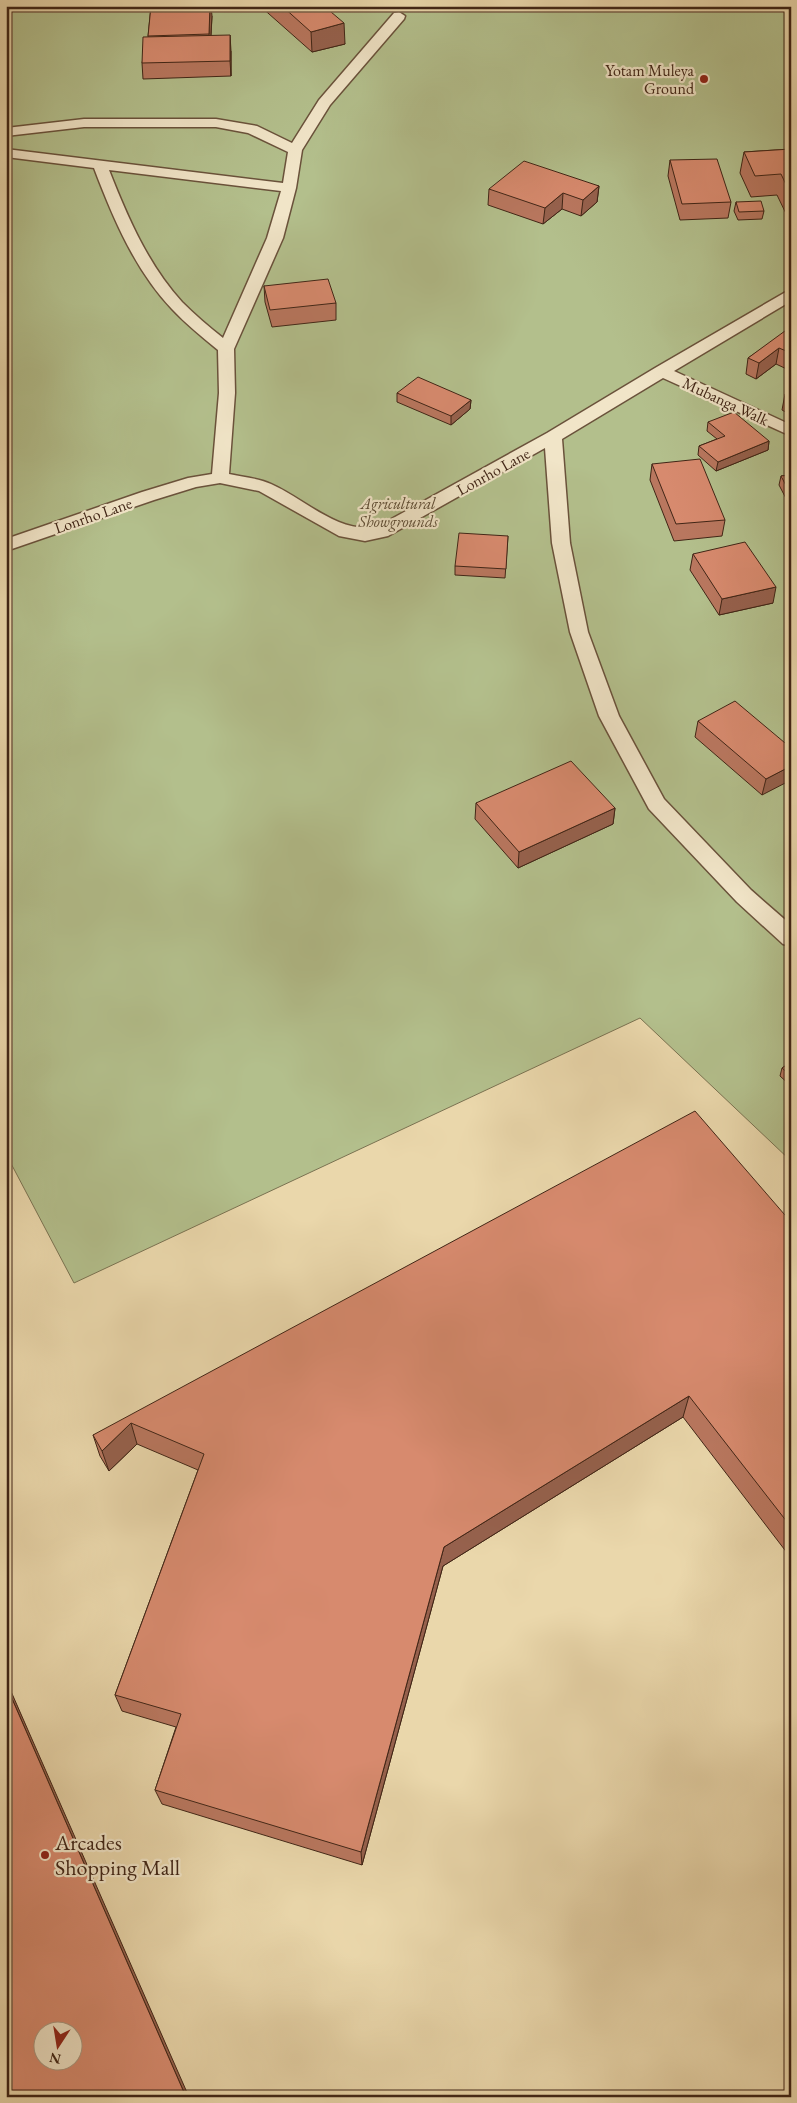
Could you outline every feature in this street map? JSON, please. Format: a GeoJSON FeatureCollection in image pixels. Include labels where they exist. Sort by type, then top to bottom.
{"type":"FeatureCollection","features":[{"type":"Feature","properties":{"kind":"lane"},"geometry":{"type":"LineString","coordinates":[[220,478],[227,393],[226,349],[275,238],[289,188],[295,150],[324,103],[399,16]]}},
{"type":"Feature","properties":{"kind":"lane"},"geometry":{"type":"LineString","coordinates":[[6,132],[84,123],[216,123],[252,129],[295,150]]}},
{"type":"Feature","properties":{"kind":"lane"},"geometry":{"type":"LineString","coordinates":[[6,153],[289,188]]}},
{"type":"Feature","properties":{"kind":"lane"},"geometry":{"type":"LineString","coordinates":[[100,165],[118,213],[143,258],[172,301],[226,349]]}},
{"type":"Feature","properties":{"kind":"lane","name":"Lonrho Lane"},"geometry":{"type":"LineString","coordinates":[[6,545],[148,496],[194,482],[220,478],[264,488],[298,504],[329,525],[345,532],[365,535],[382,532],[553,437],[791,294]]}},
{"type":"Feature","properties":{"kind":"lane","name":"Mubanga Walk"},"geometry":{"type":"LineString","coordinates":[[661,371],[791,431]]}},
{"type":"Feature","properties":{"kind":"lane"},"geometry":{"type":"LineString","coordinates":[[553,437],[563,551],[579,632],[610,716],[656,804],[744,896],[791,938]]}},
{"type":"Feature","properties":{"kind":"green space","name":"Agricultural Showgrounds"},"geometry":{"type":"Polygon","coordinates":[[[6,6],[791,6],[791,1161],[640,1018],[74,1283],[6,1154],[6,6]]]}},
{"type":"Feature","properties":{"kind":"building"},"geometry":{"type":"Polygon","coordinates":[[[151,6],[210,6],[209,34],[148,36],[151,6]]]}},
{"type":"Feature","properties":{"kind":"building"},"geometry":{"type":"Polygon","coordinates":[[[282,6],[324,6],[344,23],[311,32],[282,6]]]}},
{"type":"Feature","properties":{"kind":"building"},"geometry":{"type":"Polygon","coordinates":[[[230,35],[230,61],[142,63],[143,37],[230,35]]]}},
{"type":"Feature","properties":{"kind":"building"},"geometry":{"type":"Polygon","coordinates":[[[791,149],[791,195],[781,174],[755,176],[744,152],[791,149]]]}},
{"type":"Feature","properties":{"kind":"building"},"geometry":{"type":"Polygon","coordinates":[[[717,159],[731,202],[682,204],[670,160],[717,159]]]}},
{"type":"Feature","properties":{"kind":"building"},"geometry":{"type":"Polygon","coordinates":[[[524,161],[599,186],[583,200],[563,193],[545,208],[489,189],[524,161]]]}},
{"type":"Feature","properties":{"kind":"building"},"geometry":{"type":"Polygon","coordinates":[[[761,201],[764,211],[739,212],[736,202],[761,201]]]}},
{"type":"Feature","properties":{"kind":"building"},"geometry":{"type":"Polygon","coordinates":[[[328,279],[336,303],[270,310],[264,286],[328,279]]]}},
{"type":"Feature","properties":{"kind":"building"},"geometry":{"type":"Polygon","coordinates":[[[789,328],[791,329],[791,353],[779,348],[759,363],[748,358],[789,328]]]}},
{"type":"Feature","properties":{"kind":"building"},"geometry":{"type":"Polygon","coordinates":[[[418,377],[471,400],[451,416],[397,393],[418,377]]]}},
{"type":"Feature","properties":{"kind":"building"},"geometry":{"type":"Polygon","coordinates":[[[791,390],[791,397],[785,394],[791,390]]]}},
{"type":"Feature","properties":{"kind":"building"},"geometry":{"type":"Polygon","coordinates":[[[734,412],[769,441],[718,462],[699,446],[725,436],[708,422],[734,412]]]}},
{"type":"Feature","properties":{"kind":"building"},"geometry":{"type":"Polygon","coordinates":[[[700,459],[725,520],[676,524],[652,464],[700,459]]]}},
{"type":"Feature","properties":{"kind":"building"},"geometry":{"type":"Polygon","coordinates":[[[791,475],[791,495],[781,476],[791,475]]]}},
{"type":"Feature","properties":{"kind":"building"},"geometry":{"type":"Polygon","coordinates":[[[459,533],[508,536],[506,569],[455,566],[459,533]]]}},
{"type":"Feature","properties":{"kind":"building"},"geometry":{"type":"Polygon","coordinates":[[[745,542],[776,587],[722,599],[693,554],[745,542]]]}},
{"type":"Feature","properties":{"kind":"building"},"geometry":{"type":"Polygon","coordinates":[[[735,701],[791,748],[791,766],[766,779],[698,721],[735,701]]]}},
{"type":"Feature","properties":{"kind":"building"},"geometry":{"type":"Polygon","coordinates":[[[571,761],[615,808],[519,852],[476,803],[571,761]]]}},
{"type":"Feature","properties":{"kind":"building"},"geometry":{"type":"Polygon","coordinates":[[[791,1062],[791,1076],[782,1068],[791,1062]]]}},
{"type":"Feature","properties":{"kind":"building"},"geometry":{"type":"Polygon","coordinates":[[[695,1111],[791,1222],[791,1527],[689,1396],[444,1547],[361,1852],[155,1790],[181,1714],[115,1695],[204,1454],[131,1423],[102,1451],[93,1435],[695,1111]]]}},
{"type":"Feature","properties":{"kind":"building","name":"Arcades Shopping Mall"},"geometry":{"type":"Polygon","coordinates":[[[6,1685],[186,2097],[6,2097],[6,1685]]]}},
{"type":"Feature","properties":{"kind":"place","name":"Yotam Muleya Ground"},"geometry":{"type":"Point","coordinates":[704,79]}},
{"type":"Feature","properties":{"kind":"place","name":"Arcades Shopping Mall"},"geometry":{"type":"Point","coordinates":[45,1855]}}]}
